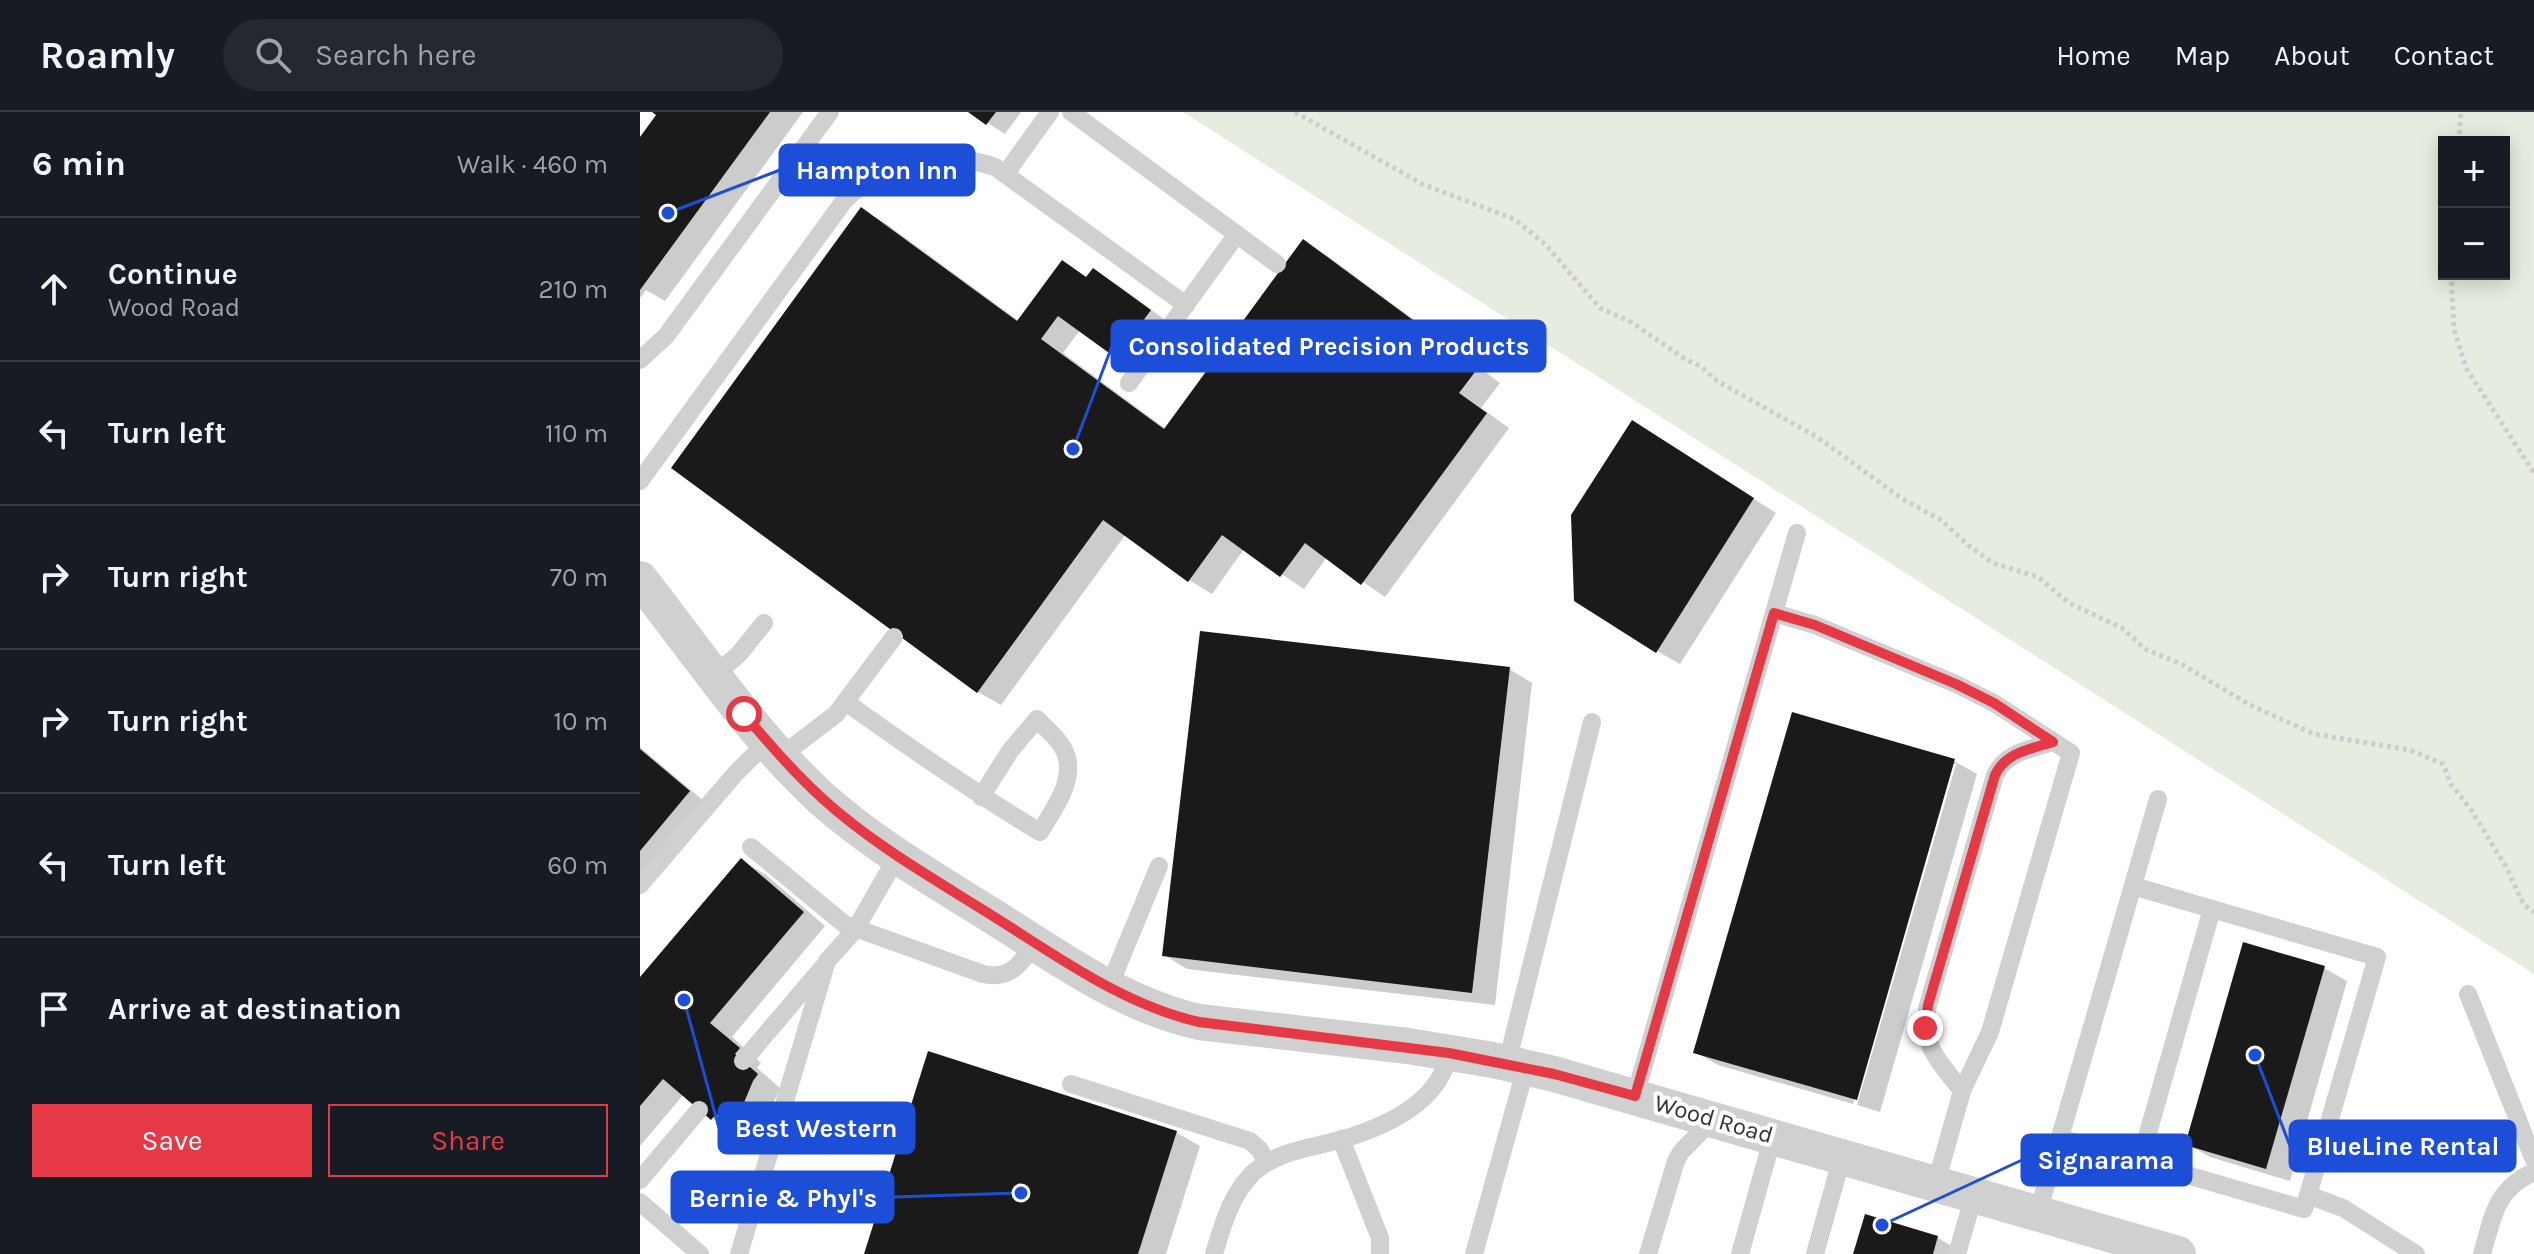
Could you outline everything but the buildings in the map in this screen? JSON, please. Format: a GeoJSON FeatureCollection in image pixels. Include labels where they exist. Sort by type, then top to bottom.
{"type":"FeatureCollection","features":[{"type":"Feature","properties":{"kind":"street","name":"Wood Road"},"geometry":{"type":"LineString","coordinates":[[640,579],[774,749],[823,799],[898,855],[1035,943],[1109,987],[1160,1011],[1199,1022],[1449,1053],[1517,1065],[1936,1183],[2158,1251]]}},
{"type":"Feature","properties":{"kind":"lane"},"geometry":{"type":"LineString","coordinates":[[640,360],[666,336],[830,112]]}},
{"type":"Feature","properties":{"kind":"lane"},"geometry":{"type":"LineString","coordinates":[[1006,173],[1050,112]]}},
{"type":"Feature","properties":{"kind":"lane"},"geometry":{"type":"LineString","coordinates":[[1071,112],[1277,264]]}},
{"type":"Feature","properties":{"kind":"lane"},"geometry":{"type":"LineString","coordinates":[[640,481],[844,201],[856,188],[885,170],[922,162],[968,159],[1006,173],[1186,305]]}},
{"type":"Feature","properties":{"kind":"lane"},"geometry":{"type":"LineString","coordinates":[[1129,383],[1237,234]]}},
{"type":"Feature","properties":{"kind":"lane"},"geometry":{"type":"LineString","coordinates":[[1635,1096],[1797,533]]}},
{"type":"Feature","properties":{"kind":"lane"},"geometry":{"type":"LineString","coordinates":[[1774,613],[1815,625],[1956,684],[1994,703],[2071,753],[1990,1032],[1962,1091],[1936,1183]]}},
{"type":"Feature","properties":{"kind":"lane"},"geometry":{"type":"LineString","coordinates":[[715,675],[739,654],[764,623]]}},
{"type":"Feature","properties":{"kind":"lane"},"geometry":{"type":"LineString","coordinates":[[640,885],[735,774],[774,749],[825,724],[847,703],[894,637]]}},
{"type":"Feature","properties":{"kind":"lane"},"geometry":{"type":"LineString","coordinates":[[847,703],[981,797],[1040,832],[1063,793],[1068,770],[1063,747],[1037,719],[1005,758],[981,797]]}},
{"type":"Feature","properties":{"kind":"lane"},"geometry":{"type":"LineString","coordinates":[[1474,1254],[1592,722]]}},
{"type":"Feature","properties":{"kind":"lane"},"geometry":{"type":"LineString","coordinates":[[1962,1091],[1931,1050],[1925,1017],[1928,1005],[1995,775],[2005,760],[2017,753],[2053,742]]}},
{"type":"Feature","properties":{"kind":"lane"},"geometry":{"type":"LineString","coordinates":[[2038,1213],[2158,799]]}},
{"type":"Feature","properties":{"kind":"lane"},"geometry":{"type":"LineString","coordinates":[[751,847],[832,916],[855,930],[983,974],[998,976],[1016,968],[1035,943]]}},
{"type":"Feature","properties":{"kind":"lane"},"geometry":{"type":"LineString","coordinates":[[743,1061],[855,930],[898,855]]}},
{"type":"Feature","properties":{"kind":"lane"},"geometry":{"type":"LineString","coordinates":[[1109,987],[1159,866]]}},
{"type":"Feature","properties":{"kind":"lane"},"geometry":{"type":"LineString","coordinates":[[2060,1138],[2304,1209],[2377,957],[2133,886]]}},
{"type":"Feature","properties":{"kind":"lane"},"geometry":{"type":"LineString","coordinates":[[2140,1161],[2212,909]]}},
{"type":"Feature","properties":{"kind":"lane"},"geometry":{"type":"LineString","coordinates":[[739,1254],[827,961]]}},
{"type":"Feature","properties":{"kind":"lane"},"geometry":{"type":"LineString","coordinates":[[2468,994],[2534,1160]]}},
{"type":"Feature","properties":{"kind":"lane"},"geometry":{"type":"LineString","coordinates":[[1214,1254],[1236,1194],[1267,1162],[1387,1121],[1419,1102],[1442,1079],[1449,1053]]}},
{"type":"Feature","properties":{"kind":"lane"},"geometry":{"type":"LineString","coordinates":[[1071,1084],[1250,1141],[1267,1162]]}},
{"type":"Feature","properties":{"kind":"lane"},"geometry":{"type":"LineString","coordinates":[[640,1180],[699,1110]]}},
{"type":"Feature","properties":{"kind":"lane"},"geometry":{"type":"LineString","coordinates":[[1648,1254],[1676,1161],[1713,1119]]}},
{"type":"Feature","properties":{"kind":"lane"},"geometry":{"type":"LineString","coordinates":[[1740,1254],[1773,1136]]}},
{"type":"Feature","properties":{"kind":"lane"},"geometry":{"type":"LineString","coordinates":[[1341,1139],[1380,1238],[1380,1254]]}},
{"type":"Feature","properties":{"kind":"lane"},"geometry":{"type":"LineString","coordinates":[[1815,1254],[1842,1157]]}},
{"type":"Feature","properties":{"kind":"lane"},"geometry":{"type":"LineString","coordinates":[[2482,1254],[2498,1202],[2514,1182],[2534,1172]]}},
{"type":"Feature","properties":{"kind":"lane"},"geometry":{"type":"LineString","coordinates":[[1957,1254],[1974,1195]]}},
{"type":"Feature","properties":{"kind":"lane"},"geometry":{"type":"LineString","coordinates":[[2308,1195],[2343,1208],[2416,1254]]}},
{"type":"Feature","properties":{"kind":"lane"},"geometry":{"type":"LineString","coordinates":[[640,1202],[700,1254]]}},
{"type":"Feature","properties":{"kind":"path"},"geometry":{"type":"LineString","coordinates":[[1295,112],[1422,184],[1514,219],[1545,244],[1600,308],[1631,322],[1702,367],[1717,381],[1817,437],[1867,475],[1941,520],[1993,563],[2038,577],[2069,603],[2122,628],[2145,649],[2183,665],[2250,705],[2314,734],[2410,750],[2443,764],[2451,784],[2505,865],[2524,905],[2534,912]]}},
{"type":"Feature","properties":{"kind":"path"},"geometry":{"type":"LineString","coordinates":[[2459,136],[2461,112]]}},
{"type":"Feature","properties":{"kind":"path"},"geometry":{"type":"LineString","coordinates":[[2451,280],[2454,329],[2466,368],[2534,473]]}},
{"type":"Feature","properties":{"kind":"shaded area"},"geometry":{"type":"Polygon","coordinates":[[[1183,112],[2534,112],[2534,974],[1183,112]]]}},
{"type":"Feature","properties":{"kind":"place","name":"Hampton Inn"},"geometry":{"type":"Point","coordinates":[668,213]}},
{"type":"Feature","properties":{"kind":"place","name":"Consolidated Precision Products"},"geometry":{"type":"Point","coordinates":[1073,449]}},
{"type":"Feature","properties":{"kind":"place","name":"Best Western"},"geometry":{"type":"Point","coordinates":[684,1000]}},
{"type":"Feature","properties":{"kind":"place","name":"BlueLine Rental"},"geometry":{"type":"Point","coordinates":[2255,1055]}},
{"type":"Feature","properties":{"kind":"place","name":"Bernie & Phyl's"},"geometry":{"type":"Point","coordinates":[1021,1193]}},
{"type":"Feature","properties":{"kind":"place","name":"Signarama"},"geometry":{"type":"Point","coordinates":[1882,1225]}},
{"type":"Feature","properties":{"kind":"route"},"geometry":{"type":"LineString","coordinates":[[744,714],[793,771],[872,838],[1082,972],[1160,1011],[1234,1028],[1368,1041],[1493,1060],[1635,1096],[1774,613],[1815,625],[1956,684],[1994,703],[2053,742],[2017,753],[2005,760],[1995,775],[1928,1005],[1925,1028]]}}]}
